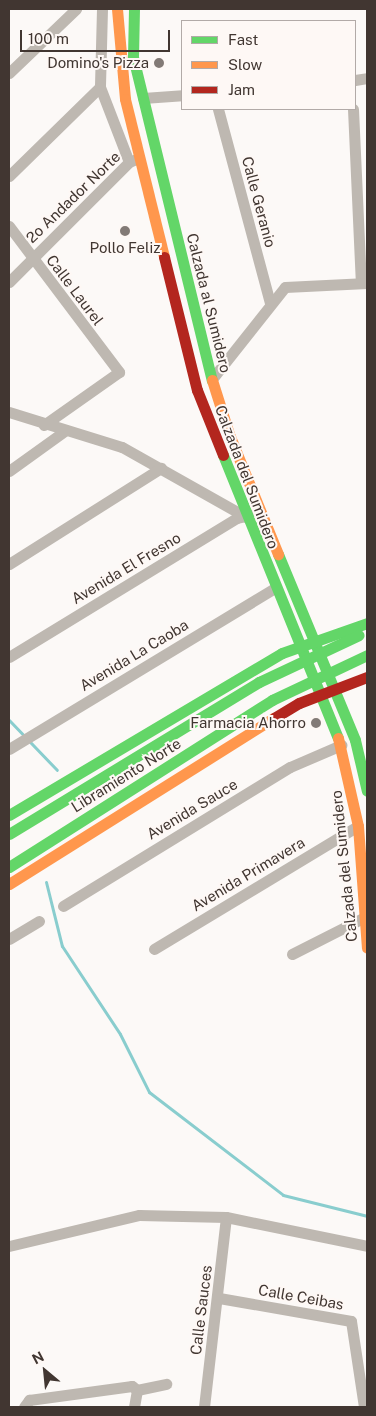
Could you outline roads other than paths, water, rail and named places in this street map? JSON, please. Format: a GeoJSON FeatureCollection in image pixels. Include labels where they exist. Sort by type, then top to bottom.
{"type":"FeatureCollection","features":[{"type":"Feature","properties":{"kind":"main road","name":"Calzada del Sumidero"},"geometry":{"type":"LineString","coordinates":[[117,9],[125,98],[134,160],[165,260],[197,390],[275,588],[341,745],[358,826],[367,948]]}},
{"type":"Feature","properties":{"kind":"main road","name":"Calzada al Sumidero"},"geometry":{"type":"LineString","coordinates":[[134,9],[133,57],[212,379],[259,509],[354,740],[367,791]]}},
{"type":"Feature","properties":{"kind":"main road"},"geometry":{"type":"LineString","coordinates":[[165,260],[182,257]]}},
{"type":"Feature","properties":{"kind":"main road"},"geometry":{"type":"LineString","coordinates":[[9,815],[242,677],[312,638],[367,623]]}},
{"type":"Feature","properties":{"kind":"main road"},"geometry":{"type":"LineString","coordinates":[[364,631],[351,638],[346,650],[350,662],[367,670]]}},
{"type":"Feature","properties":{"kind":"main road","name":"Libramiento Norte"},"geometry":{"type":"LineString","coordinates":[[9,834],[259,682],[364,631]]}},
{"type":"Feature","properties":{"kind":"main road","name":"Libramiento Norte"},"geometry":{"type":"LineString","coordinates":[[9,867],[272,700],[367,655]]}},
{"type":"Feature","properties":{"kind":"main road"},"geometry":{"type":"LineString","coordinates":[[242,677],[253,675],[270,684],[277,702],[272,721]]}},
{"type":"Feature","properties":{"kind":"main road","name":"Libramiento Norte"},"geometry":{"type":"LineString","coordinates":[[9,884],[320,693],[367,677]]}},
{"type":"Feature","properties":{"kind":"street"},"geometry":{"type":"LineString","coordinates":[[9,73],[76,9]]}},
{"type":"Feature","properties":{"kind":"street"},"geometry":{"type":"LineString","coordinates":[[102,9],[100,87],[134,160]]}},
{"type":"Feature","properties":{"kind":"street"},"geometry":{"type":"LineString","coordinates":[[9,176],[100,87]]}},
{"type":"Feature","properties":{"kind":"street"},"geometry":{"type":"LineString","coordinates":[[143,98],[181,95]]}},
{"type":"Feature","properties":{"kind":"street","name":"Calle Geranio"},"geometry":{"type":"LineString","coordinates":[[218,110],[270,303]]}},
{"type":"Feature","properties":{"kind":"street"},"geometry":{"type":"LineString","coordinates":[[212,379],[270,303],[291,284],[364,283],[353,110]]}},
{"type":"Feature","properties":{"kind":"street","name":"2o Andador Norte"},"geometry":{"type":"LineString","coordinates":[[9,282],[134,160]]}},
{"type":"Feature","properties":{"kind":"street","name":"Calle Laurel"},"geometry":{"type":"LineString","coordinates":[[9,226],[119,372],[44,425]]}},
{"type":"Feature","properties":{"kind":"street"},"geometry":{"type":"LineString","coordinates":[[9,412],[44,425],[122,447],[248,519]]}},
{"type":"Feature","properties":{"kind":"street"},"geometry":{"type":"LineString","coordinates":[[9,471],[66,430]]}},
{"type":"Feature","properties":{"kind":"street"},"geometry":{"type":"LineString","coordinates":[[9,564],[161,468]]}},
{"type":"Feature","properties":{"kind":"street","name":"Avenida El Fresno"},"geometry":{"type":"LineString","coordinates":[[9,658],[237,518],[248,519],[259,509]]}},
{"type":"Feature","properties":{"kind":"street","name":"Avenida La Caoba"},"geometry":{"type":"LineString","coordinates":[[12,747],[275,588]]}},
{"type":"Feature","properties":{"kind":"street","name":"Avenida Sauce"},"geometry":{"type":"LineString","coordinates":[[63,906],[290,767],[341,745]]}},
{"type":"Feature","properties":{"kind":"street","name":"Avenida Primavera"},"geometry":{"type":"LineString","coordinates":[[154,949],[358,826]]}},
{"type":"Feature","properties":{"kind":"street"},"geometry":{"type":"LineString","coordinates":[[292,954],[365,917]]}},
{"type":"Feature","properties":{"kind":"street"},"geometry":{"type":"LineString","coordinates":[[9,939],[39,921]]}},
{"type":"Feature","properties":{"kind":"street"},"geometry":{"type":"LineString","coordinates":[[9,1246],[139,1215],[226,1217],[367,1246]]}},
{"type":"Feature","properties":{"kind":"street","name":"Calle Sauces"},"geometry":{"type":"LineString","coordinates":[[204,1407],[219,1298],[226,1217]]}},
{"type":"Feature","properties":{"kind":"street","name":"Calle Ceibas"},"geometry":{"type":"LineString","coordinates":[[219,1298],[351,1321],[364,1407]]}},
{"type":"Feature","properties":{"kind":"street"},"geometry":{"type":"LineString","coordinates":[[25,1405],[166,1384]]}},
{"type":"Feature","properties":{"kind":"street"},"geometry":{"type":"LineString","coordinates":[[134,1388],[134,1407]]}},
{"type":"Feature","properties":{"kind":"waterway"},"geometry":{"type":"LineString","coordinates":[[9,720],[57,770]]}},
{"type":"Feature","properties":{"kind":"waterway"},"geometry":{"type":"LineString","coordinates":[[46,882],[62,946],[120,1034],[149,1092],[283,1195],[367,1216]]}},
{"type":"Feature","properties":{"kind":"place","name":"Domino's Pizza"},"geometry":{"type":"Point","coordinates":[159,63]}},
{"type":"Feature","properties":{"kind":"place","name":"Pollo Feliz"},"geometry":{"type":"Point","coordinates":[125,231]}},
{"type":"Feature","properties":{"kind":"place","name":"Farmacia Ahorro"},"geometry":{"type":"Point","coordinates":[316,723]}}]}
